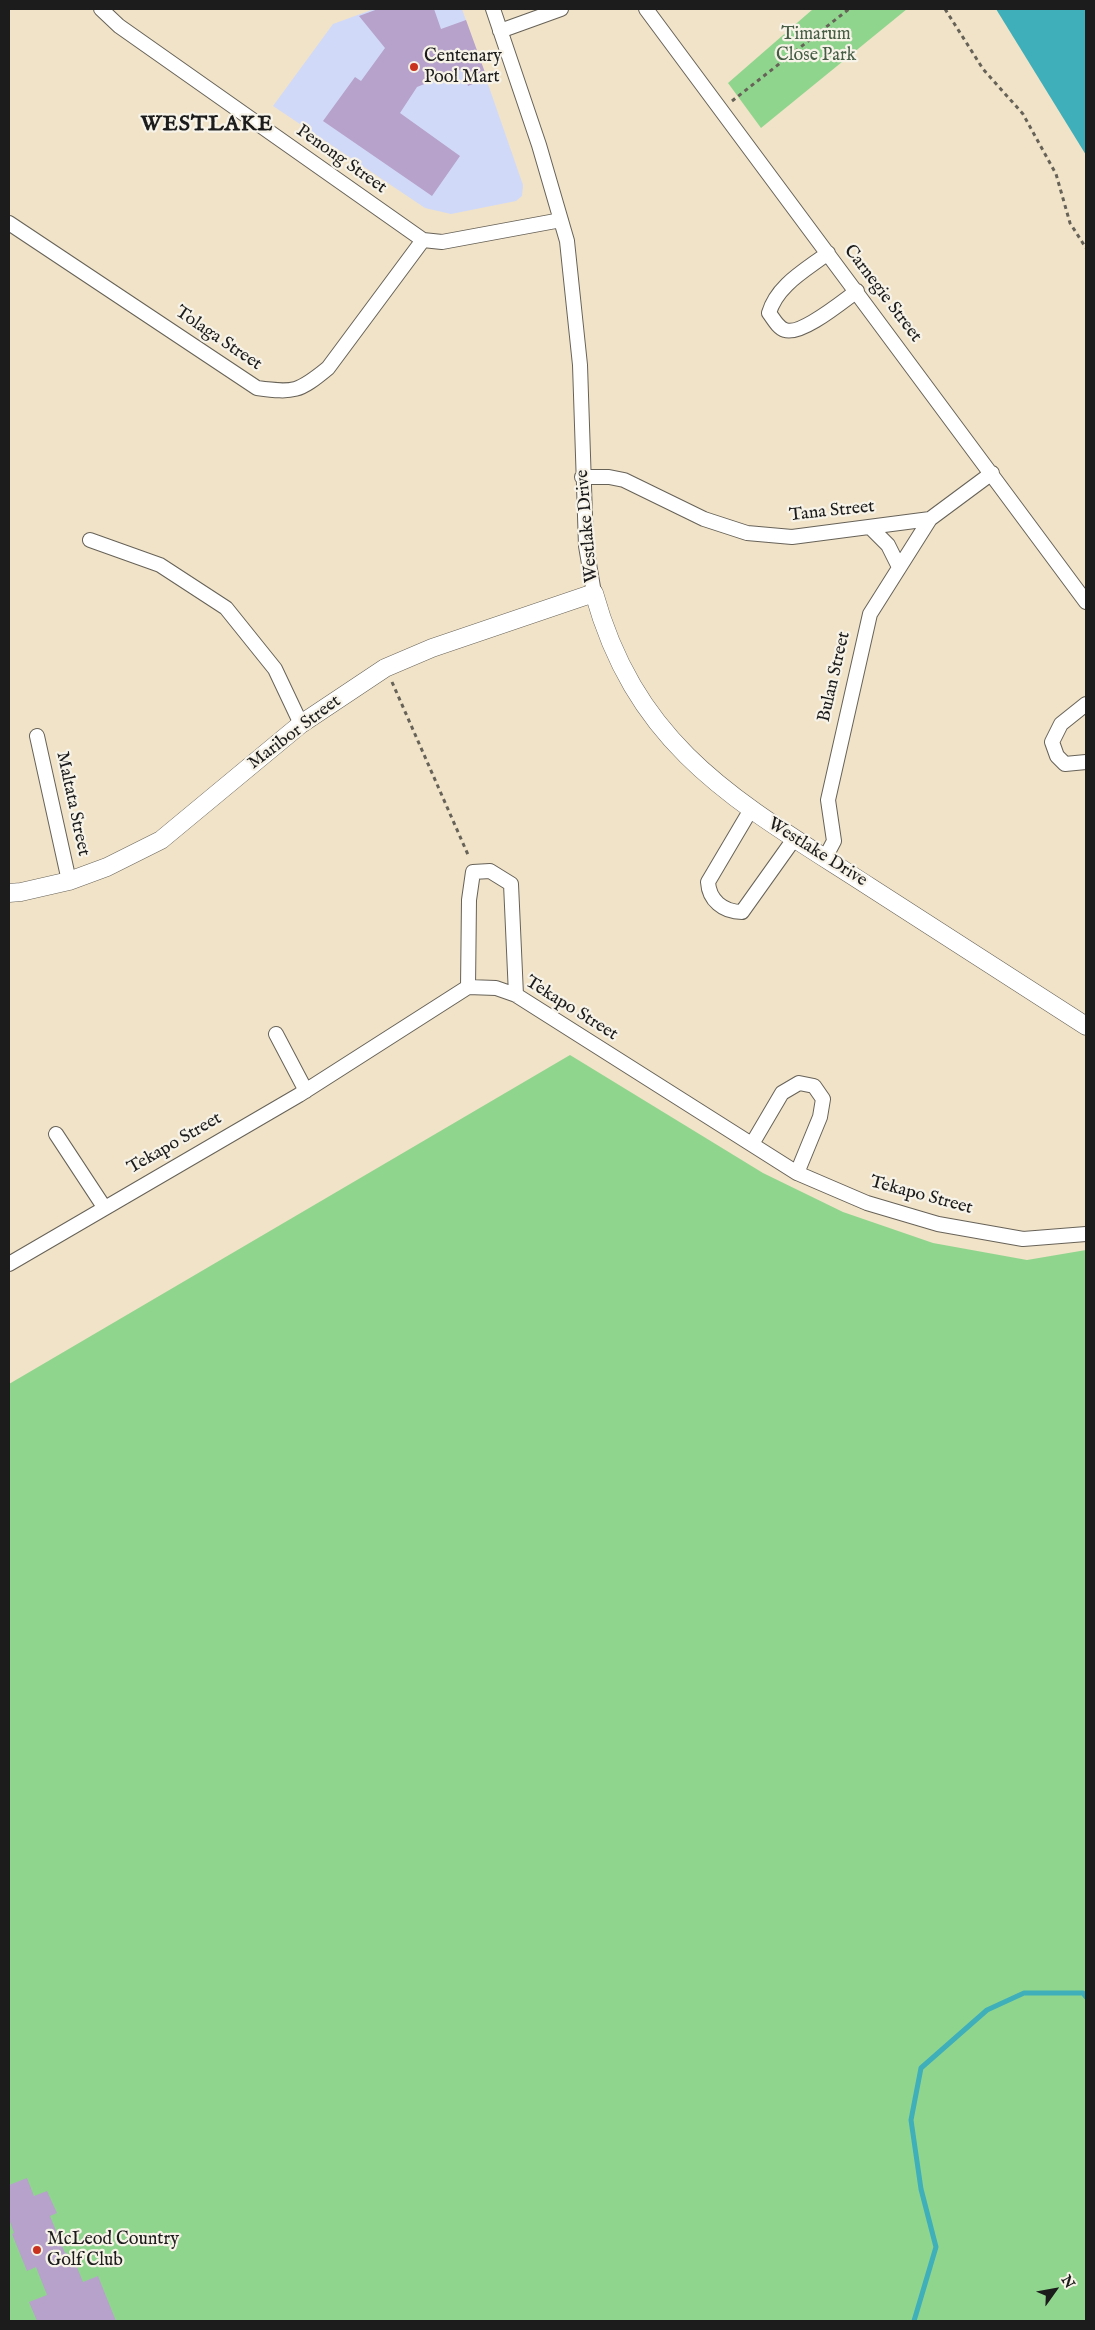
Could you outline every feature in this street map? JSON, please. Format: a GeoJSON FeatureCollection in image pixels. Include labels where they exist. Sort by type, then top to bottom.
{"type":"FeatureCollection","features":[{"type":"Feature","properties":{"kind":"street","name":"Penong Street"},"geometry":{"type":"LineString","coordinates":[[101,9],[119,26],[422,240]]}},
{"type":"Feature","properties":{"kind":"street","name":"Westlake Drive"},"geometry":{"type":"LineString","coordinates":[[493,9],[539,145],[567,241],[577,336],[586,546],[594,593],[625,673],[657,723],[696,767],[750,811],[1086,1026]]}},
{"type":"Feature","properties":{"kind":"street"},"geometry":{"type":"LineString","coordinates":[[500,31],[561,9]]}},
{"type":"Feature","properties":{"kind":"street","name":"Carnegie Street"},"geometry":{"type":"LineString","coordinates":[[646,9],[1086,602]]}},
{"type":"Feature","properties":{"kind":"street"},"geometry":{"type":"LineString","coordinates":[[422,240],[442,242],[561,220]]}},
{"type":"Feature","properties":{"kind":"street","name":"Tolaga Street"},"geometry":{"type":"LineString","coordinates":[[9,223],[258,388],[287,392],[309,384],[328,368],[422,240]]}},
{"type":"Feature","properties":{"kind":"street"},"geometry":{"type":"LineString","coordinates":[[828,253],[781,289],[772,301],[769,313],[776,323],[785,330],[797,331],[857,291]]}},
{"type":"Feature","properties":{"kind":"street","name":"Tana Street"},"geometry":{"type":"LineString","coordinates":[[582,477],[609,476],[624,480],[704,519],[747,533],[792,538],[930,519],[992,473]]}},
{"type":"Feature","properties":{"kind":"street","name":"Bulan Street"},"geometry":{"type":"LineString","coordinates":[[825,858],[834,841],[828,800],[870,614],[930,519]]}},
{"type":"Feature","properties":{"kind":"street"},"geometry":{"type":"LineString","coordinates":[[871,528],[888,545],[899,567]]}},
{"type":"Feature","properties":{"kind":"street"},"geometry":{"type":"LineString","coordinates":[[90,540],[160,565],[226,608],[275,669],[301,724]]}},
{"type":"Feature","properties":{"kind":"street","name":"Maribor Street"},"geometry":{"type":"LineString","coordinates":[[9,893],[21,892],[70,880],[107,867],[160,840],[301,724],[385,668],[432,648],[594,593]]}},
{"type":"Feature","properties":{"kind":"street"},"geometry":{"type":"LineString","coordinates":[[1086,704],[1060,724],[1052,742],[1057,756],[1065,764],[1086,762]]}},
{"type":"Feature","properties":{"kind":"street","name":"Maltata Street"},"geometry":{"type":"LineString","coordinates":[[38,736],[70,880]]}},
{"type":"Feature","properties":{"kind":"street"},"geometry":{"type":"LineString","coordinates":[[750,811],[708,882],[708,893],[717,904],[733,912],[742,912],[794,839]]}},
{"type":"Feature","properties":{"kind":"street"},"geometry":{"type":"LineString","coordinates":[[468,987],[469,900],[473,872],[490,871],[511,884],[516,995]]}},
{"type":"Feature","properties":{"kind":"street","name":"Tekapo Street"},"geometry":{"type":"LineString","coordinates":[[9,1264],[306,1091],[468,987],[496,988],[516,995],[797,1173],[867,1203],[938,1224],[1023,1239],[1086,1234]]}},
{"type":"Feature","properties":{"kind":"street"},"geometry":{"type":"LineString","coordinates":[[276,1034],[306,1091]]}},
{"type":"Feature","properties":{"kind":"street"},"geometry":{"type":"LineString","coordinates":[[752,1144],[782,1093],[799,1084],[814,1086],[823,1099],[820,1117],[797,1173]]}},
{"type":"Feature","properties":{"kind":"street"},"geometry":{"type":"LineString","coordinates":[[56,1134],[104,1207]]}},
{"type":"Feature","properties":{"kind":"path"},"geometry":{"type":"LineString","coordinates":[[722,109],[849,9]]}},
{"type":"Feature","properties":{"kind":"path"},"geometry":{"type":"LineString","coordinates":[[944,9],[983,69],[1023,114],[1056,174],[1070,223],[1086,248]]}},
{"type":"Feature","properties":{"kind":"path"},"geometry":{"type":"LineString","coordinates":[[385,668],[469,857],[473,872]]}},
{"type":"Feature","properties":{"kind":"shaded area"},"geometry":{"type":"Polygon","coordinates":[[[374,9],[462,9],[523,185],[522,196],[516,201],[451,214],[425,208],[273,106],[333,24],[374,9]]]}},
{"type":"Feature","properties":{"kind":"green space","name":"Timarum Close Park"},"geometry":{"type":"Polygon","coordinates":[[[813,9],[907,9],[761,128],[728,83],[813,9]]]}},
{"type":"Feature","properties":{"kind":"green space"},"geometry":{"type":"Polygon","coordinates":[[[570,1055],[763,1173],[843,1212],[933,1243],[1027,1260],[1086,1250],[1086,2321],[9,2321],[9,1384],[570,1055]]]}},
{"type":"Feature","properties":{"kind":"water"},"geometry":{"type":"Polygon","coordinates":[[[996,9],[1086,9],[1086,155],[996,9]]]}},
{"type":"Feature","properties":{"kind":"building"},"geometry":{"type":"Polygon","coordinates":[[[378,9],[434,9],[441,29],[466,20],[487,78],[468,86],[462,69],[417,87],[400,113],[460,156],[432,196],[323,121],[355,77],[361,81],[385,48],[359,16],[378,9]]]}},
{"type":"Feature","properties":{"kind":"building","name":"McLeod Country Golf Club"},"geometry":{"type":"Polygon","coordinates":[[[27,2178],[34,2196],[47,2191],[57,2213],[50,2216],[65,2253],[71,2263],[75,2262],[83,2282],[98,2276],[116,2321],[37,2321],[29,2302],[47,2295],[36,2267],[27,2271],[12,2234],[14,2233],[9,2219],[9,2185],[27,2178]]]}},
{"type":"Feature","properties":{"kind":"waterway"},"geometry":{"type":"LineString","coordinates":[[914,2321],[936,2247],[921,2189],[911,2120],[921,2068],[987,2010],[1024,1993],[1083,1993],[1086,1997]]}},
{"type":"Feature","properties":{"kind":"place","name":"Centenary Pool Mart"},"geometry":{"type":"Point","coordinates":[414,67]}},
{"type":"Feature","properties":{"kind":"place","name":"McLeod Country Golf Club"},"geometry":{"type":"Point","coordinates":[37,2250]}},
{"type":"Feature","properties":{"kind":"district","name":"WESTLAKE"},"geometry":{"type":"Point","coordinates":[207,125]}}]}
